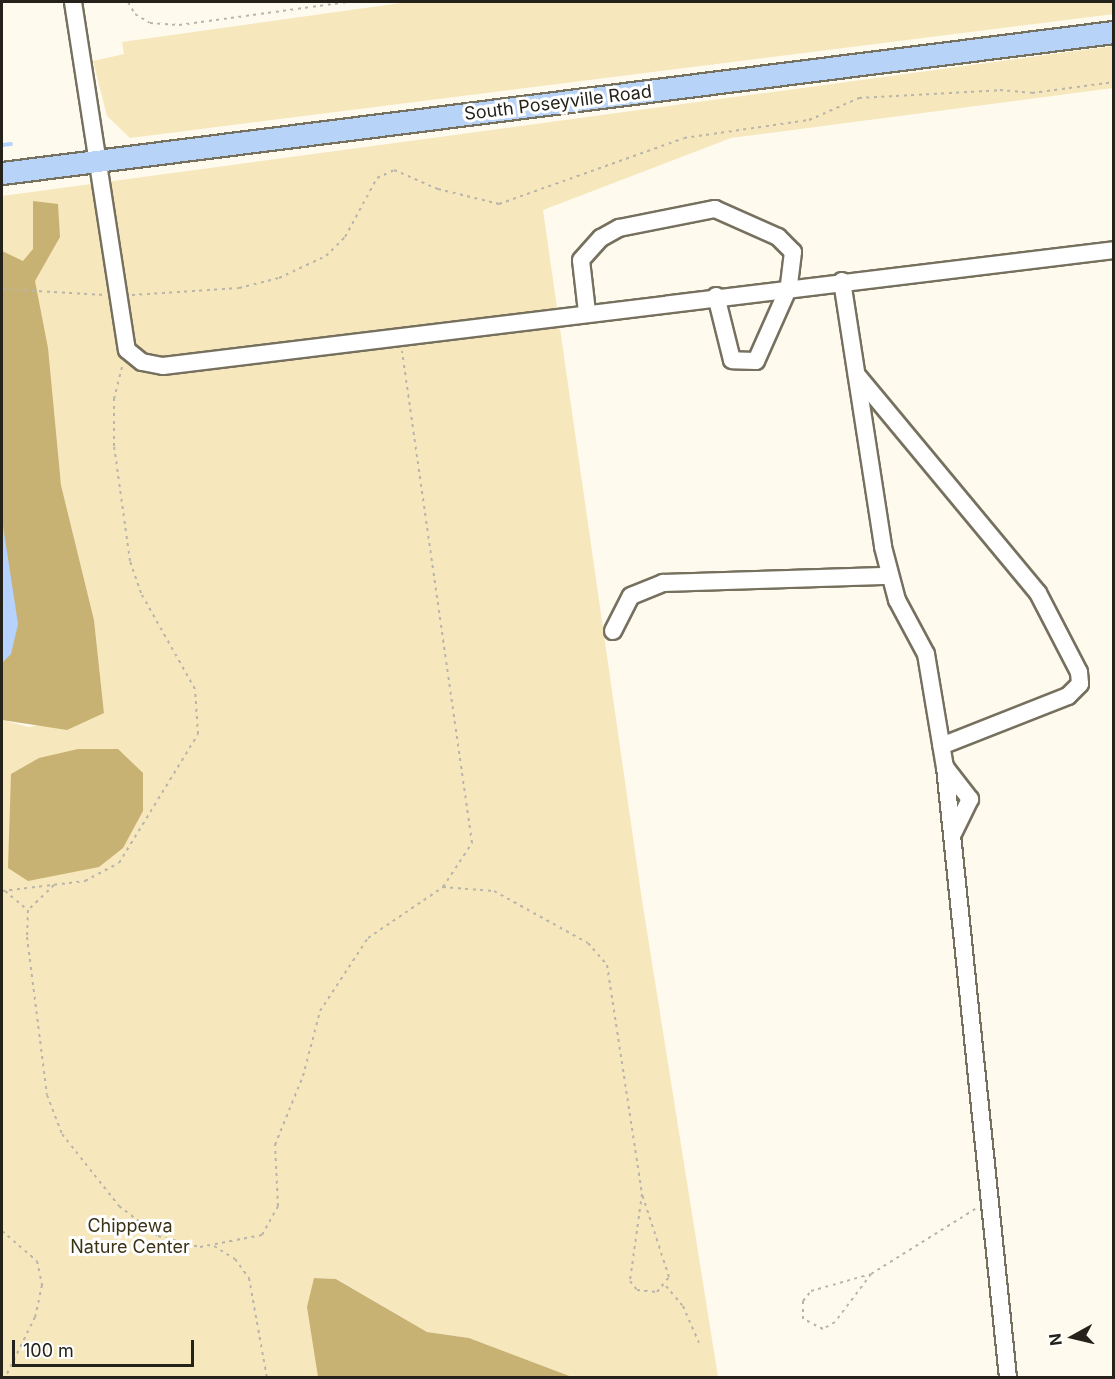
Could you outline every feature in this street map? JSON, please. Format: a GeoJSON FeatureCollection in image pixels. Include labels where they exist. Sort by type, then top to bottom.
{"type":"FeatureCollection","features":[{"type":"Feature","properties":{"kind":"main road","name":"South Poseyville Road"},"geometry":{"type":"LineString","coordinates":[[2,173],[1113,32]]}},
{"type":"Feature","properties":{"kind":"street"},"geometry":{"type":"LineString","coordinates":[[73,2],[99,160],[116,296],[127,350],[142,362],[163,366],[789,287],[1113,250]]}},
{"type":"Feature","properties":{"kind":"street"},"geometry":{"type":"LineString","coordinates":[[587,312],[581,260],[601,238],[619,228],[705,210],[722,211],[788,244],[796,268],[762,352],[749,364],[732,360],[716,296]]}},
{"type":"Feature","properties":{"kind":"street"},"geometry":{"type":"LineString","coordinates":[[842,281],[890,576],[926,654],[945,767],[954,832],[988,1202],[1008,1377]]}},
{"type":"Feature","properties":{"kind":"street"},"geometry":{"type":"LineString","coordinates":[[856,374],[1038,593],[1079,672],[1080,684],[1068,696],[941,746]]}},
{"type":"Feature","properties":{"kind":"street"},"geometry":{"type":"LineString","coordinates":[[613,631],[631,596],[663,583],[890,576]]}},
{"type":"Feature","properties":{"kind":"path"},"geometry":{"type":"LineString","coordinates":[[128,2],[135,14],[150,23],[179,25],[347,2]]}},
{"type":"Feature","properties":{"kind":"path"},"geometry":{"type":"LineString","coordinates":[[2,289],[116,296],[239,288],[279,278],[326,255],[345,237],[377,178],[394,170],[438,189],[499,204],[684,138],[809,120],[859,98],[1032,93],[1113,82]]}},
{"type":"Feature","properties":{"kind":"path"},"geometry":{"type":"LineString","coordinates":[[3,891],[28,910],[42,1064],[52,1116],[62,1134],[138,1223],[178,1244],[214,1246],[262,1235],[273,1221],[279,1185],[275,1145],[303,1076],[320,1011],[343,972],[368,938],[396,914],[443,887],[472,843],[410,394],[396,335]]}},
{"type":"Feature","properties":{"kind":"path"},"geometry":{"type":"LineString","coordinates":[[3,891],[54,885],[104,874],[133,848],[188,754],[200,719],[195,689],[141,593],[130,561],[114,446],[114,399],[127,350]]}},
{"type":"Feature","properties":{"kind":"path"},"geometry":{"type":"LineString","coordinates":[[28,910],[54,885]]}},
{"type":"Feature","properties":{"kind":"path"},"geometry":{"type":"LineString","coordinates":[[443,887],[494,891],[598,952],[612,981],[642,1194],[666,1263],[666,1286],[683,1306],[699,1343]]}},
{"type":"Feature","properties":{"kind":"path"},"geometry":{"type":"LineString","coordinates":[[642,1194],[630,1281],[646,1293],[666,1286]]}},
{"type":"Feature","properties":{"kind":"path"},"geometry":{"type":"LineString","coordinates":[[871,1274],[835,1322],[823,1329],[803,1319],[802,1301],[811,1291],[871,1274],[988,1202]]}},
{"type":"Feature","properties":{"kind":"path"},"geometry":{"type":"LineString","coordinates":[[2,1231],[37,1261],[42,1285],[35,1317],[5,1377]]}},
{"type":"Feature","properties":{"kind":"path"},"geometry":{"type":"LineString","coordinates":[[214,1246],[235,1259],[249,1278],[267,1377]]}},
{"type":"Feature","properties":{"kind":"green space"},"geometry":{"type":"Polygon","coordinates":[[[408,2],[1113,2],[1114,14],[130,138],[107,116],[93,61],[124,54],[122,42],[408,2]]]}},
{"type":"Feature","properties":{"kind":"green space","name":"Chippewa Nature Center"},"geometry":{"type":"Polygon","coordinates":[[[1113,46],[1113,88],[731,138],[543,210],[642,900],[718,1377],[572,1377],[469,1338],[427,1332],[337,1279],[314,1278],[318,1377],[2,1377],[2,720],[29,727],[104,713],[94,620],[61,485],[54,426],[2,309],[2,196],[1113,46]]]}},
{"type":"Feature","properties":{"kind":"shaded area"},"geometry":{"type":"Polygon","coordinates":[[[33,201],[58,204],[60,237],[35,281],[48,348],[61,485],[94,620],[104,713],[67,730],[2,720],[2,251],[23,261],[33,249],[33,201]]]}},
{"type":"Feature","properties":{"kind":"shaded area"},"geometry":{"type":"Polygon","coordinates":[[[78,749],[118,749],[143,773],[143,811],[123,848],[99,867],[28,881],[8,868],[11,774],[39,758],[78,749]]]}},
{"type":"Feature","properties":{"kind":"shaded area"},"geometry":{"type":"Polygon","coordinates":[[[314,1278],[336,1279],[427,1332],[469,1338],[572,1377],[318,1377],[307,1307],[314,1278]]]}},
{"type":"Feature","properties":{"kind":"water"},"geometry":{"type":"Polygon","coordinates":[[[2,519],[18,624],[11,654],[2,663],[2,519]]]}},
{"type":"Feature","properties":{"kind":"waterway"},"geometry":{"type":"LineString","coordinates":[[2,145],[11,144]]}}]}
